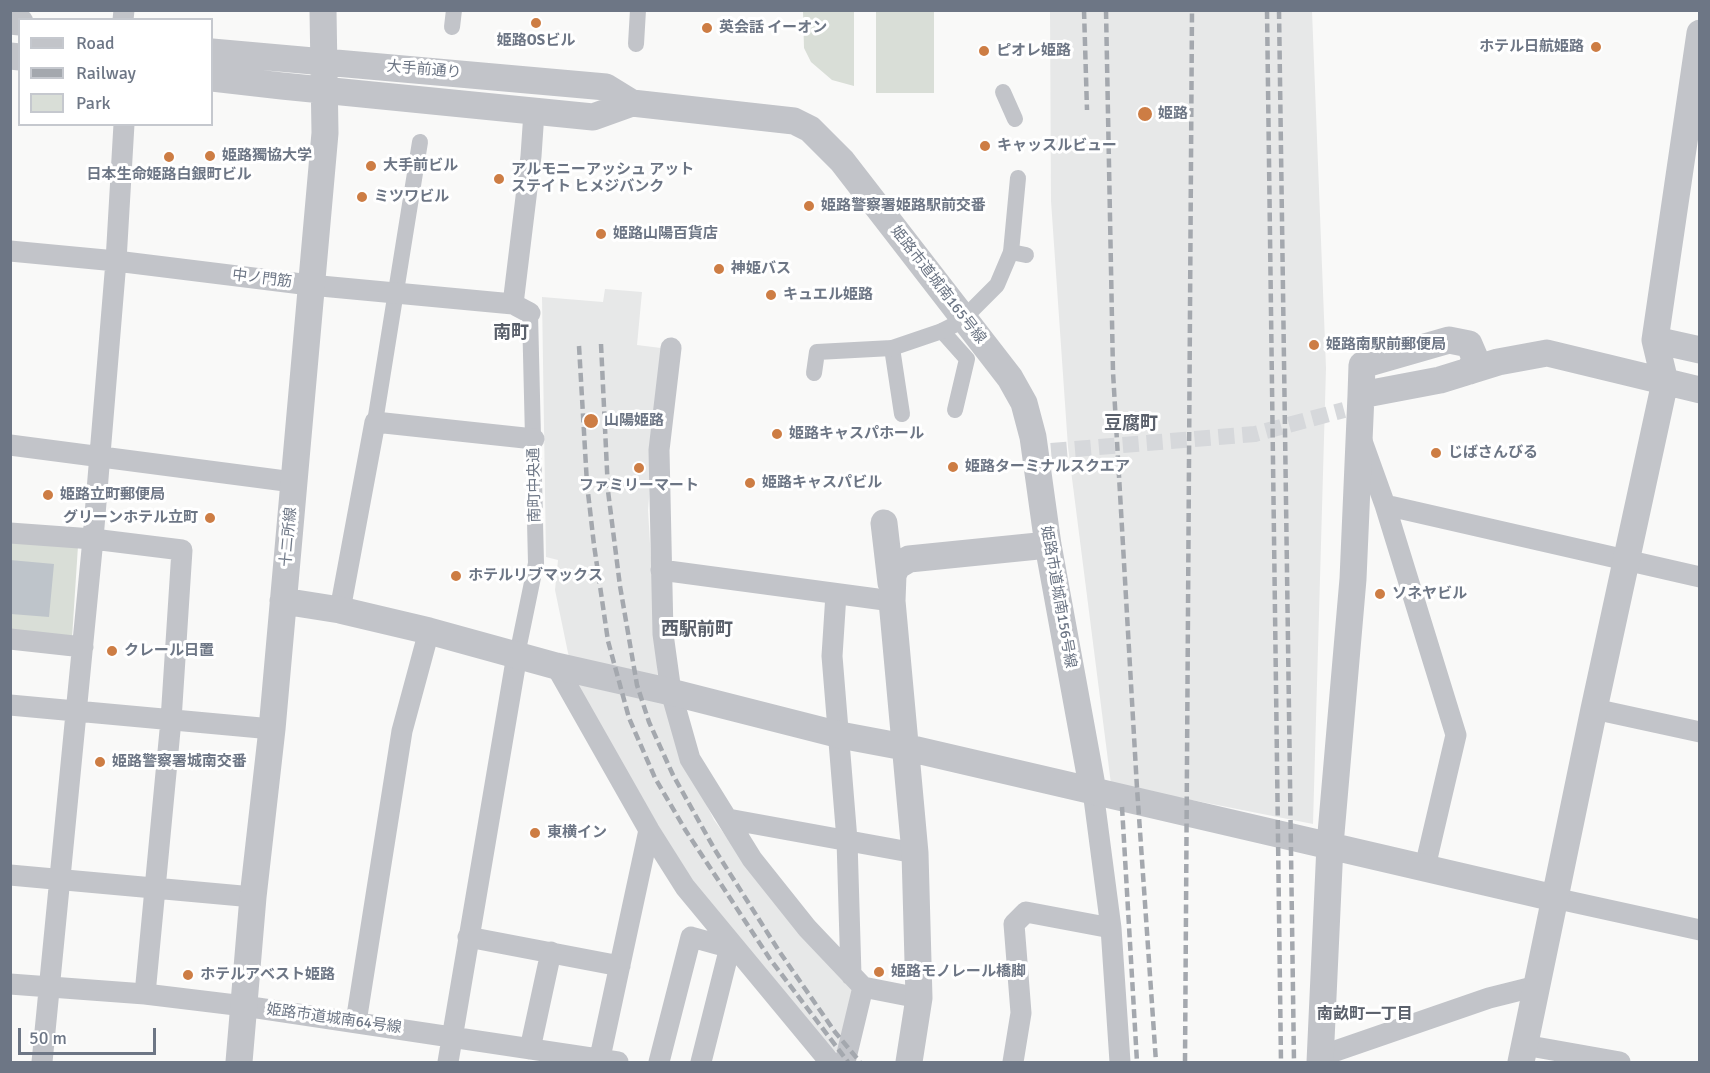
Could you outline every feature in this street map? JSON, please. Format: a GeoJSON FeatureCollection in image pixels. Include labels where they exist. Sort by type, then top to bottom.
{"type":"FeatureCollection","features":[{"type":"Feature","properties":{"kind":"street","name":"十二所線"},"geometry":{"type":"LineString","coordinates":[[239,1062],[253,897],[272,729],[325,133],[323,10]]}},
{"type":"Feature","properties":{"kind":"street"},"geometry":{"type":"LineString","coordinates":[[636,44],[638,10]]}},
{"type":"Feature","properties":{"kind":"street"},"geometry":{"type":"LineString","coordinates":[[1620,1062],[1523,1054],[1554,898],[1665,382],[1655,340],[1693,129],[1700,33]]}},
{"type":"Feature","properties":{"kind":"street","name":"大手前通り"},"geometry":{"type":"LineString","coordinates":[[213,52],[324,60],[606,87],[632,103],[794,121],[810,129],[825,143]]}},
{"type":"Feature","properties":{"kind":"street","name":"大手前通り"},"geometry":{"type":"LineString","coordinates":[[213,78],[593,117],[632,103]]}},
{"type":"Feature","properties":{"kind":"street"},"geometry":{"type":"LineString","coordinates":[[1003,92],[1015,119]]}},
{"type":"Feature","properties":{"kind":"street"},"geometry":{"type":"LineString","coordinates":[[522,308],[534,112]]}},
{"type":"Feature","properties":{"kind":"street"},"geometry":{"type":"LineString","coordinates":[[42,1062],[93,539],[116,261],[124,126]]}},
{"type":"Feature","properties":{"kind":"street"},"geometry":{"type":"LineString","coordinates":[[340,610],[375,422],[420,142]]}},
{"type":"Feature","properties":{"kind":"street","name":"姫路市道城南165号線"},"geometry":{"type":"LineString","coordinates":[[825,143],[842,161],[1010,378],[1024,403]]}},
{"type":"Feature","properties":{"kind":"street"},"geometry":{"type":"LineString","coordinates":[[814,373],[817,352],[892,348],[942,331],[960,322],[997,285],[1018,253],[1018,178]]}},
{"type":"Feature","properties":{"kind":"street","name":"中ノ門筋"},"geometry":{"type":"LineString","coordinates":[[10,251],[522,308]]}},
{"type":"Feature","properties":{"kind":"street","name":"南町中央通"},"geometry":{"type":"LineString","coordinates":[[517,655],[536,563],[534,439],[522,308]]}},
{"type":"Feature","properties":{"kind":"street"},"geometry":{"type":"LineString","coordinates":[[942,331],[967,359],[955,410]]}},
{"type":"Feature","properties":{"kind":"street"},"geometry":{"type":"LineString","coordinates":[[1470,371],[1475,358],[1469,344],[1449,340],[1362,365],[1353,579],[1330,845],[1320,1059],[1489,998],[1537,986]]}},
{"type":"Feature","properties":{"kind":"street"},"geometry":{"type":"LineString","coordinates":[[1655,340],[1700,350]]}},
{"type":"Feature","properties":{"kind":"street"},"geometry":{"type":"LineString","coordinates":[[671,348],[659,450],[663,634],[671,692],[690,759],[752,859],[807,928],[857,981],[919,998]]}},
{"type":"Feature","properties":{"kind":"street"},"geometry":{"type":"LineString","coordinates":[[892,348],[902,414]]}},
{"type":"Feature","properties":{"kind":"street"},"geometry":{"type":"LineString","coordinates":[[1361,395],[1440,380],[1498,362],[1547,353],[1700,390]]}},
{"type":"Feature","properties":{"kind":"street","name":"姫路市道城南156号線"},"geometry":{"type":"LineString","coordinates":[[1024,403],[1034,437],[1048,545],[1093,791]]}},
{"type":"Feature","properties":{"kind":"street"},"geometry":{"type":"LineString","coordinates":[[375,422],[534,439]]}},
{"type":"Feature","properties":{"kind":"street"},"geometry":{"type":"LineString","coordinates":[[1360,438],[1385,505],[1456,735],[1425,867]]}},
{"type":"Feature","properties":{"kind":"street"},"geometry":{"type":"LineString","coordinates":[[10,446],[293,482]]}},
{"type":"Feature","properties":{"kind":"street"},"geometry":{"type":"LineString","coordinates":[[1385,505],[1700,576]]}},
{"type":"Feature","properties":{"kind":"street"},"geometry":{"type":"LineString","coordinates":[[884,523],[915,853],[919,998],[909,1062]]}},
{"type":"Feature","properties":{"kind":"street"},"geometry":{"type":"LineString","coordinates":[[10,533],[93,539],[182,550],[171,720],[145,994]]}},
{"type":"Feature","properties":{"kind":"street"},"geometry":{"type":"LineString","coordinates":[[891,592],[897,566],[915,558],[1048,545]]}},
{"type":"Feature","properties":{"kind":"street"},"geometry":{"type":"LineString","coordinates":[[661,570],[836,594],[891,592]]}},
{"type":"Feature","properties":{"kind":"street"},"geometry":{"type":"LineString","coordinates":[[836,594],[832,656],[840,735],[857,981],[845,1062]]}},
{"type":"Feature","properties":{"kind":"street"},"geometry":{"type":"LineString","coordinates":[[283,601],[340,610],[429,631],[556,666],[671,692],[840,735],[904,747],[1700,930]]}},
{"type":"Feature","properties":{"kind":"street"},"geometry":{"type":"LineString","coordinates":[[356,1022],[402,731],[429,631]]}},
{"type":"Feature","properties":{"kind":"street"},"geometry":{"type":"LineString","coordinates":[[10,639],[83,647]]}},
{"type":"Feature","properties":{"kind":"street"},"geometry":{"type":"LineString","coordinates":[[448,1062],[517,655]]}},
{"type":"Feature","properties":{"kind":"street"},"geometry":{"type":"LineString","coordinates":[[556,666],[649,830],[685,887],[731,946],[830,1062]]}},
{"type":"Feature","properties":{"kind":"street"},"geometry":{"type":"LineString","coordinates":[[10,705],[272,729]]}},
{"type":"Feature","properties":{"kind":"street"},"geometry":{"type":"LineString","coordinates":[[1594,709],[1700,732]]}},
{"type":"Feature","properties":{"kind":"street"},"geometry":{"type":"LineString","coordinates":[[1093,791],[1112,928],[1120,1062]]}},
{"type":"Feature","properties":{"kind":"street"},"geometry":{"type":"LineString","coordinates":[[728,819],[915,853]]}},
{"type":"Feature","properties":{"kind":"street"},"geometry":{"type":"LineString","coordinates":[[605,1062],[620,966],[649,830]]}},
{"type":"Feature","properties":{"kind":"street"},"geometry":{"type":"LineString","coordinates":[[10,875],[253,897]]}},
{"type":"Feature","properties":{"kind":"street"},"geometry":{"type":"LineString","coordinates":[[1013,1062],[1021,1013],[1014,924],[1026,912],[1112,928]]}},
{"type":"Feature","properties":{"kind":"street"},"geometry":{"type":"LineString","coordinates":[[468,937],[620,966]]}},
{"type":"Feature","properties":{"kind":"street"},"geometry":{"type":"LineString","coordinates":[[659,1062],[692,937],[731,946]]}},
{"type":"Feature","properties":{"kind":"street"},"geometry":{"type":"LineString","coordinates":[[701,1062],[731,946]]}},
{"type":"Feature","properties":{"kind":"street"},"geometry":{"type":"LineString","coordinates":[[530,1049],[551,952]]}},
{"type":"Feature","properties":{"kind":"street","name":"姫路市道城南64号線"},"geometry":{"type":"LineString","coordinates":[[10,984],[145,994],[244,1006],[452,1036],[605,1062]]}},
{"type":"Feature","properties":{"kind":"shaded area"},"geometry":{"type":"Polygon","coordinates":[[[1050,11],[1312,11],[1326,368],[1313,824],[1111,784],[1068,447],[1051,201],[1050,11]]]}},
{"type":"Feature","properties":{"kind":"shaded area"},"geometry":{"type":"Polygon","coordinates":[[[605,289],[642,292],[637,345],[661,348],[648,510],[658,678],[678,747],[714,820],[773,901],[856,989],[839,1052],[828,1051],[687,876],[573,677],[555,590],[558,560],[546,557],[542,297],[603,302],[605,289]]]}},
{"type":"Feature","properties":{"kind":"shaded area"},"geometry":{"type":"Polygon","coordinates":[[[10,560],[54,564],[49,617],[11,614],[10,560]]]}},
{"type":"Feature","properties":{"kind":"green space"},"geometry":{"type":"Polygon","coordinates":[[[803,11],[854,11],[854,86],[832,80],[811,62],[804,48],[803,11]]]}},
{"type":"Feature","properties":{"kind":"green space"},"geometry":{"type":"Polygon","coordinates":[[[876,11],[934,11],[934,93],[876,93],[876,11]]]}},
{"type":"Feature","properties":{"kind":"green space"},"geometry":{"type":"Polygon","coordinates":[[[10,541],[78,546],[72,638],[11,631],[10,541]]]}},
{"type":"Feature","properties":{"kind":"tunnel"},"geometry":{"type":"LineString","coordinates":[[1051,451],[1255,434],[1344,410]]}},
{"type":"Feature","properties":{"kind":"railway"},"geometry":{"type":"LineString","coordinates":[[1084,10],[1087,110]]}},
{"type":"Feature","properties":{"kind":"railway"},"geometry":{"type":"LineString","coordinates":[[1106,10],[1113,372],[1137,788],[1156,1062]]}},
{"type":"Feature","properties":{"kind":"railway"},"geometry":{"type":"LineString","coordinates":[[1185,1062],[1192,10]]}},
{"type":"Feature","properties":{"kind":"railway"},"geometry":{"type":"LineString","coordinates":[[1267,10],[1281,1062]]}},
{"type":"Feature","properties":{"kind":"railway"},"geometry":{"type":"LineString","coordinates":[[1279,10],[1294,1062]]}},
{"type":"Feature","properties":{"kind":"railway"},"geometry":{"type":"LineString","coordinates":[[601,344],[608,491],[620,586],[637,685],[649,722],[673,775],[715,850],[779,951],[835,1032],[860,1062]]}},
{"type":"Feature","properties":{"kind":"railway"},"geometry":{"type":"LineString","coordinates":[[579,346],[587,484],[594,545],[608,641],[629,718],[655,778],[686,831],[770,959],[848,1062]]}},
{"type":"Feature","properties":{"kind":"railway"},"geometry":{"type":"LineString","coordinates":[[1122,807],[1137,1062]]}},
{"type":"Feature","properties":{"kind":"place","name":"姫路OSビル"},"geometry":{"type":"Point","coordinates":[536,23]}},
{"type":"Feature","properties":{"kind":"place","name":"英会話 イーオン"},"geometry":{"type":"Point","coordinates":[707,28]}},
{"type":"Feature","properties":{"kind":"place","name":"ホテル日航姫路"},"geometry":{"type":"Point","coordinates":[1596,47]}},
{"type":"Feature","properties":{"kind":"place","name":"ピオレ姫路"},"geometry":{"type":"Point","coordinates":[984,51]}},
{"type":"Feature","properties":{"kind":"place","name":"姫路"},"geometry":{"type":"Point","coordinates":[1145,114]}},
{"type":"Feature","properties":{"kind":"place","name":"キャッスルビュー"},"geometry":{"type":"Point","coordinates":[985,146]}},
{"type":"Feature","properties":{"kind":"place","name":"姫路獨協大学"},"geometry":{"type":"Point","coordinates":[210,156]}},
{"type":"Feature","properties":{"kind":"place","name":"日本生命姫路白銀町ビル"},"geometry":{"type":"Point","coordinates":[169,157]}},
{"type":"Feature","properties":{"kind":"place","name":"大手前ビル"},"geometry":{"type":"Point","coordinates":[371,166]}},
{"type":"Feature","properties":{"kind":"place","name":"アルモニーアッシュ アット ステイト ヒメジバンク"},"geometry":{"type":"Point","coordinates":[499,179]}},
{"type":"Feature","properties":{"kind":"place","name":"ミツワビル"},"geometry":{"type":"Point","coordinates":[362,197]}},
{"type":"Feature","properties":{"kind":"place","name":"姫路警察署姫路駅前交番"},"geometry":{"type":"Point","coordinates":[809,206]}},
{"type":"Feature","properties":{"kind":"place","name":"姫路山陽百貨店"},"geometry":{"type":"Point","coordinates":[601,234]}},
{"type":"Feature","properties":{"kind":"place","name":"神姫バス"},"geometry":{"type":"Point","coordinates":[719,269]}},
{"type":"Feature","properties":{"kind":"place","name":"キュエル姫路"},"geometry":{"type":"Point","coordinates":[771,295]}},
{"type":"Feature","properties":{"kind":"place","name":"姫路南駅前郵便局"},"geometry":{"type":"Point","coordinates":[1314,345]}},
{"type":"Feature","properties":{"kind":"place","name":"山陽姫路"},"geometry":{"type":"Point","coordinates":[591,421]}},
{"type":"Feature","properties":{"kind":"place","name":"姫路キャスパホール"},"geometry":{"type":"Point","coordinates":[777,434]}},
{"type":"Feature","properties":{"kind":"place","name":"じばさんびる"},"geometry":{"type":"Point","coordinates":[1436,453]}},
{"type":"Feature","properties":{"kind":"place","name":"姫路ターミナルスクエア"},"geometry":{"type":"Point","coordinates":[953,467]}},
{"type":"Feature","properties":{"kind":"place","name":"ファミリーマート"},"geometry":{"type":"Point","coordinates":[639,468]}},
{"type":"Feature","properties":{"kind":"place","name":"姫路キャスパビル"},"geometry":{"type":"Point","coordinates":[750,483]}},
{"type":"Feature","properties":{"kind":"place","name":"姫路立町郵便局"},"geometry":{"type":"Point","coordinates":[48,495]}},
{"type":"Feature","properties":{"kind":"place","name":"グリーンホテル立町"},"geometry":{"type":"Point","coordinates":[210,518]}},
{"type":"Feature","properties":{"kind":"place","name":"ホテルリブマックス"},"geometry":{"type":"Point","coordinates":[456,576]}},
{"type":"Feature","properties":{"kind":"place","name":"ソネヤビル"},"geometry":{"type":"Point","coordinates":[1380,594]}},
{"type":"Feature","properties":{"kind":"place","name":"クレール日置"},"geometry":{"type":"Point","coordinates":[112,651]}},
{"type":"Feature","properties":{"kind":"place","name":"姫路警察署城南交番"},"geometry":{"type":"Point","coordinates":[100,762]}},
{"type":"Feature","properties":{"kind":"place","name":"東横イン"},"geometry":{"type":"Point","coordinates":[535,833]}},
{"type":"Feature","properties":{"kind":"place","name":"姫路モノレール橋脚"},"geometry":{"type":"Point","coordinates":[879,972]}},
{"type":"Feature","properties":{"kind":"place","name":"ホテルアベスト姫路"},"geometry":{"type":"Point","coordinates":[188,975]}},
{"type":"Feature","properties":{"kind":"district","name":"南町"},"geometry":{"type":"Point","coordinates":[511,333]}},
{"type":"Feature","properties":{"kind":"district","name":"豆腐町"},"geometry":{"type":"Point","coordinates":[1131,424]}},
{"type":"Feature","properties":{"kind":"district","name":"西駅前町"},"geometry":{"type":"Point","coordinates":[697,630]}},
{"type":"Feature","properties":{"kind":"district","name":"南畝町一丁目"},"geometry":{"type":"Point","coordinates":[1365,1015]}}]}
